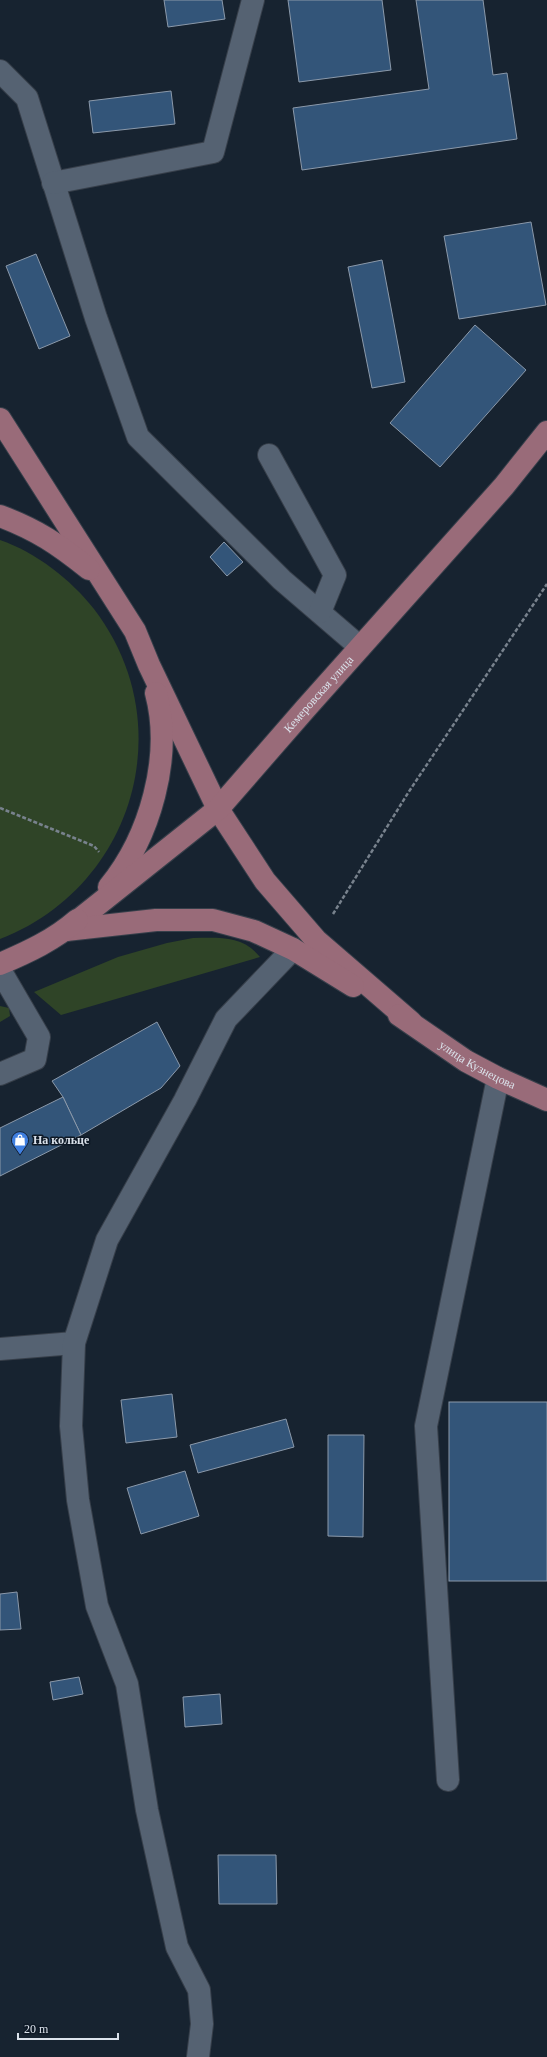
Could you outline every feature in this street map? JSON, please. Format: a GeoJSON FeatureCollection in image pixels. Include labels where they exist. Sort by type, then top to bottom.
{"type":"FeatureCollection","features":[{"type":"Feature","properties":{"kind":"main road"},"geometry":{"type":"LineString","coordinates":[[0,419],[135,631],[149,665],[218,809],[265,880],[316,940],[411,1022]]}},
{"type":"Feature","properties":{"kind":"main road","name":"Кемеровская улица"},"geometry":{"type":"LineString","coordinates":[[66,930],[218,809],[504,486],[547,432]]}},
{"type":"Feature","properties":{"kind":"main road"},"geometry":{"type":"LineString","coordinates":[[0,516],[25,525],[59,545],[90,570],[116,600]]}},
{"type":"Feature","properties":{"kind":"main road"},"geometry":{"type":"LineString","coordinates":[[0,964],[32,950],[66,930],[94,904],[119,874],[138,843],[151,809],[159,773],[161,737],[158,701],[149,665]]}},
{"type":"Feature","properties":{"kind":"main road"},"geometry":{"type":"LineString","coordinates":[[66,930],[156,920],[213,920],[254,931],[293,949],[411,1022]]}},
{"type":"Feature","properties":{"kind":"main road","name":"улица Кузнецова"},"geometry":{"type":"LineString","coordinates":[[411,1022],[466,1061],[498,1078],[547,1100]]}},
{"type":"Feature","properties":{"kind":"lane"},"geometry":{"type":"LineString","coordinates":[[53,183],[213,152],[253,0]]}},
{"type":"Feature","properties":{"kind":"lane"},"geometry":{"type":"LineString","coordinates":[[0,71],[26,98],[96,318],[138,437],[282,580],[360,647]]}},
{"type":"Feature","properties":{"kind":"lane"},"geometry":{"type":"LineString","coordinates":[[269,455],[335,575],[320,612]]}},
{"type":"Feature","properties":{"kind":"lane"},"geometry":{"type":"LineString","coordinates":[[198,2057],[202,2024],[199,1990],[177,1947],[147,1810],[127,1684],[97,1606],[78,1500],[72,1426],[74,1343],[107,1240],[185,1100],[226,1019],[293,949]]}},
{"type":"Feature","properties":{"kind":"lane"},"geometry":{"type":"LineString","coordinates":[[0,970],[39,1037],[35,1059],[0,1074]]}},
{"type":"Feature","properties":{"kind":"lane"},"geometry":{"type":"LineString","coordinates":[[448,1780],[426,1426],[498,1078]]}},
{"type":"Feature","properties":{"kind":"lane"},"geometry":{"type":"LineString","coordinates":[[0,1349],[74,1343]]}},
{"type":"Feature","properties":{"kind":"path"},"geometry":{"type":"LineString","coordinates":[[316,940],[408,793],[547,584]]}},
{"type":"Feature","properties":{"kind":"path"},"geometry":{"type":"LineString","coordinates":[[0,808],[94,846],[119,874]]}},
{"type":"Feature","properties":{"kind":"green space"},"geometry":{"type":"Polygon","coordinates":[[[0,540],[27,552],[52,568],[74,587],[94,609],[121,654],[135,702],[138,750],[130,798],[112,842],[84,882],[46,915],[0,939],[0,540]]]}},
{"type":"Feature","properties":{"kind":"green space"},"geometry":{"type":"Polygon","coordinates":[[[193,938],[221,938],[238,941],[253,950],[260,957],[61,1015],[34,992],[118,957],[167,943],[193,938]]]}},
{"type":"Feature","properties":{"kind":"green space"},"geometry":{"type":"Polygon","coordinates":[[[0,1006],[9,1008],[10,1016],[0,1022],[0,1006]]]}},
{"type":"Feature","properties":{"kind":"building"},"geometry":{"type":"Polygon","coordinates":[[[164,0],[222,0],[225,19],[168,27],[164,0]]]}},
{"type":"Feature","properties":{"kind":"building"},"geometry":{"type":"Polygon","coordinates":[[[288,0],[382,0],[391,70],[299,82],[288,0]]]}},
{"type":"Feature","properties":{"kind":"building"},"geometry":{"type":"Polygon","coordinates":[[[416,0],[483,0],[493,75],[507,73],[517,139],[302,170],[293,108],[429,89],[416,0]]]}},
{"type":"Feature","properties":{"kind":"building"},"geometry":{"type":"Polygon","coordinates":[[[171,91],[175,124],[93,133],[89,101],[171,91]]]}},
{"type":"Feature","properties":{"kind":"building"},"geometry":{"type":"Polygon","coordinates":[[[531,222],[546,305],[459,319],[444,236],[531,222]]]}},
{"type":"Feature","properties":{"kind":"building"},"geometry":{"type":"Polygon","coordinates":[[[36,254],[70,336],[39,349],[6,266],[36,254]]]}},
{"type":"Feature","properties":{"kind":"building"},"geometry":{"type":"Polygon","coordinates":[[[382,260],[405,382],[372,388],[348,267],[382,260]]]}},
{"type":"Feature","properties":{"kind":"building"},"geometry":{"type":"Polygon","coordinates":[[[475,325],[526,370],[440,467],[390,423],[475,325]]]}},
{"type":"Feature","properties":{"kind":"building"},"geometry":{"type":"Polygon","coordinates":[[[224,542],[243,562],[227,576],[210,557],[224,542]]]}},
{"type":"Feature","properties":{"kind":"building"},"geometry":{"type":"Polygon","coordinates":[[[157,1022],[180,1066],[161,1088],[81,1135],[63,1097],[52,1081],[157,1022]]]}},
{"type":"Feature","properties":{"kind":"building","name":"На кольце"},"geometry":{"type":"Polygon","coordinates":[[[63,1097],[81,1135],[0,1176],[0,1128],[63,1097]]]}},
{"type":"Feature","properties":{"kind":"building"},"geometry":{"type":"Polygon","coordinates":[[[172,1394],[177,1437],[126,1443],[121,1400],[172,1394]]]}},
{"type":"Feature","properties":{"kind":"building"},"geometry":{"type":"Polygon","coordinates":[[[449,1402],[547,1402],[547,1581],[449,1581],[449,1402]]]}},
{"type":"Feature","properties":{"kind":"building"},"geometry":{"type":"Polygon","coordinates":[[[286,1419],[294,1447],[198,1473],[190,1445],[286,1419]]]}},
{"type":"Feature","properties":{"kind":"building"},"geometry":{"type":"Polygon","coordinates":[[[328,1435],[364,1435],[363,1537],[328,1536],[328,1435]]]}},
{"type":"Feature","properties":{"kind":"building"},"geometry":{"type":"Polygon","coordinates":[[[185,1471],[199,1516],[141,1534],[127,1488],[185,1471]]]}},
{"type":"Feature","properties":{"kind":"building"},"geometry":{"type":"Polygon","coordinates":[[[17,1592],[21,1629],[0,1630],[0,1594],[17,1592]]]}},
{"type":"Feature","properties":{"kind":"building"},"geometry":{"type":"Polygon","coordinates":[[[79,1677],[83,1694],[53,1700],[50,1682],[79,1677]]]}},
{"type":"Feature","properties":{"kind":"building"},"geometry":{"type":"Polygon","coordinates":[[[220,1694],[222,1724],[185,1727],[183,1697],[220,1694]]]}},
{"type":"Feature","properties":{"kind":"building"},"geometry":{"type":"Polygon","coordinates":[[[218,1855],[276,1855],[277,1904],[219,1904],[218,1855]]]}},
{"type":"Feature","properties":{"kind":"place","name":"На кольце"},"geometry":{"type":"Point","coordinates":[20,1155]}}]}
